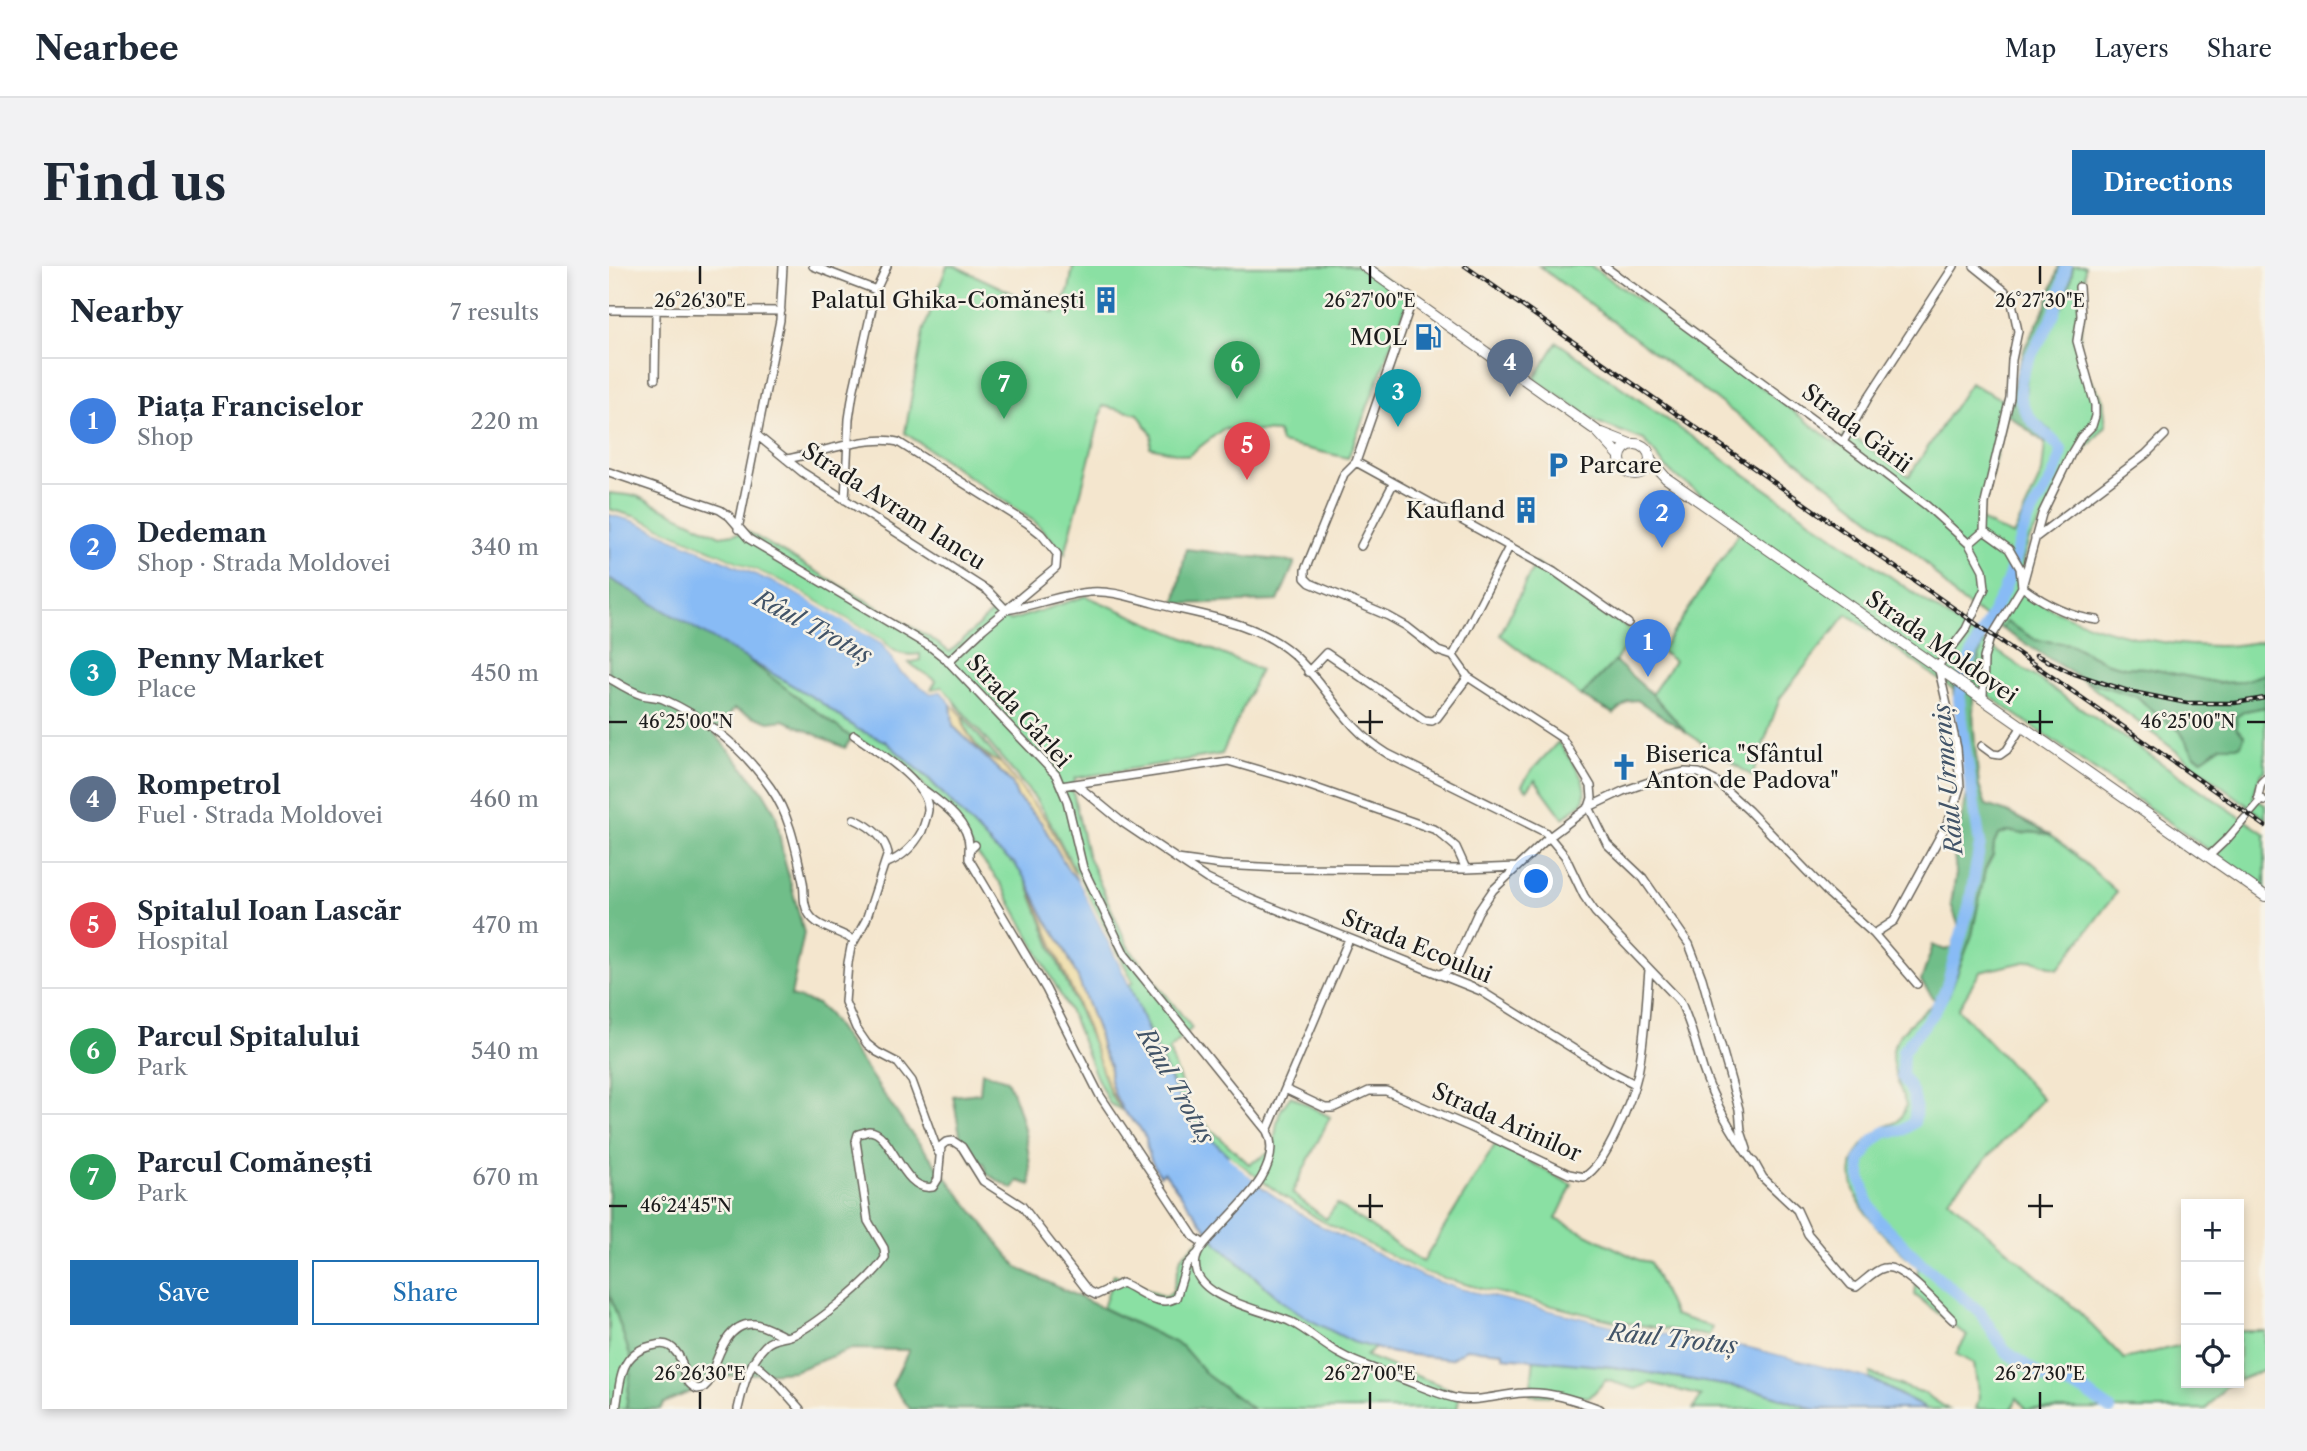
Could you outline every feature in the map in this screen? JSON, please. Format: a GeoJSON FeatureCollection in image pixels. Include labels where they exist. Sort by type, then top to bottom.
{"type":"FeatureCollection","features":[{"type":"Feature","properties":{"kind":"main road"},"geometry":{"type":"LineString","coordinates":[[1364,266],[1597,431],[1620,456]]}},
{"type":"Feature","properties":{"kind":"main road"},"geometry":{"type":"LineString","coordinates":[[1597,431],[1630,444],[1646,447],[1650,460],[1643,472],[1634,474],[1622,466],[1622,450],[1630,444]]}},
{"type":"Feature","properties":{"kind":"main road","name":"Strada Moldovei"},"geometry":{"type":"LineString","coordinates":[[1650,460],[1666,478],[2265,896]]}},
{"type":"Feature","properties":{"kind":"main road","name":"Strada Moldovei"},"geometry":{"type":"LineString","coordinates":[[1643,472],[1666,478]]}},
{"type":"Feature","properties":{"kind":"street"},"geometry":{"type":"LineString","coordinates":[[813,266],[876,290]]}},
{"type":"Feature","properties":{"kind":"street"},"geometry":{"type":"LineString","coordinates":[[845,500],[853,393],[876,290],[887,266]]}},
{"type":"Feature","properties":{"kind":"street","name":"Strada Gării"},"geometry":{"type":"LineString","coordinates":[[1604,266],[1843,442],[1927,506],[1969,544],[1983,570],[1985,588],[1966,629],[1938,666]]}},
{"type":"Feature","properties":{"kind":"street"},"geometry":{"type":"LineString","coordinates":[[1843,442],[1868,398],[1954,266]]}},
{"type":"Feature","properties":{"kind":"street"},"geometry":{"type":"LineString","coordinates":[[1969,544],[1983,531],[1985,503],[2010,398],[2012,360],[2018,331],[2013,303],[2005,291],[1973,266]]}},
{"type":"Feature","properties":{"kind":"street"},"geometry":{"type":"LineString","coordinates":[[738,528],[781,311],[785,268]]}},
{"type":"Feature","properties":{"kind":"street"},"geometry":{"type":"LineString","coordinates":[[1983,698],[1983,658],[1989,641],[2022,587],[2042,514],[2070,454],[2092,426],[2095,416],[2095,405],[2077,341],[2081,316],[2079,287]]}},
{"type":"Feature","properties":{"kind":"street"},"geometry":{"type":"LineString","coordinates":[[1412,301],[1356,462],[1350,465],[1344,474],[1305,570],[1305,578],[1310,583],[1406,626],[1438,651],[1454,656],[1468,677],[1562,738],[1591,786],[1592,798],[1589,807],[1607,844],[1643,877],[1689,944],[1702,978],[1739,1108],[1743,1140],[1755,1165]]}},
{"type":"Feature","properties":{"kind":"street"},"geometry":{"type":"LineString","coordinates":[[609,310],[781,311]]}},
{"type":"Feature","properties":{"kind":"street"},"geometry":{"type":"LineString","coordinates":[[655,379],[656,311]]}},
{"type":"Feature","properties":{"kind":"street"},"geometry":{"type":"LineString","coordinates":[[2034,538],[2146,454],[2165,435]]}},
{"type":"Feature","properties":{"kind":"street","name":"Strada Avram Iancu"},"geometry":{"type":"LineString","coordinates":[[758,436],[786,460],[845,500],[988,591],[1006,610]]}},
{"type":"Feature","properties":{"kind":"street"},"geometry":{"type":"LineString","coordinates":[[786,460],[883,439],[898,442],[1041,534],[1057,554],[1056,568],[949,662]]}},
{"type":"Feature","properties":{"kind":"street"},"geometry":{"type":"LineString","coordinates":[[1356,462],[1576,585],[1628,623]]}},
{"type":"Feature","properties":{"kind":"street","name":"Strada Gârlei"},"geometry":{"type":"LineString","coordinates":[[609,472],[720,510],[729,516],[748,539],[920,641],[949,662],[1056,775],[1067,801],[1083,868],[1125,955],[1267,1131]]}},
{"type":"Feature","properties":{"kind":"street"},"geometry":{"type":"LineString","coordinates":[[1361,546],[1393,484]]}},
{"type":"Feature","properties":{"kind":"street"},"geometry":{"type":"LineString","coordinates":[[1983,531],[2009,549],[2020,568],[2022,587]]}},
{"type":"Feature","properties":{"kind":"street"},"geometry":{"type":"LineString","coordinates":[[1454,656],[1509,547]]}},
{"type":"Feature","properties":{"kind":"street"},"geometry":{"type":"LineString","coordinates":[[2022,587],[2047,603],[2075,615],[2097,620]]}},
{"type":"Feature","properties":{"kind":"street"},"geometry":{"type":"LineString","coordinates":[[1006,610],[1085,592],[1117,594],[1252,630],[1293,654],[1356,730],[1371,744],[1545,832],[1565,856],[1590,905],[1680,1001],[1704,1071],[1720,1111],[1734,1136],[1770,1185],[1797,1210],[1808,1234],[1852,1287],[1861,1284],[1881,1268],[1892,1268],[1910,1279],[1953,1320]]}},
{"type":"Feature","properties":{"kind":"street"},"geometry":{"type":"LineString","coordinates":[[1308,672],[1326,653],[1425,720],[1432,721],[1468,677]]}},
{"type":"Feature","properties":{"kind":"street"},"geometry":{"type":"LineString","coordinates":[[1874,934],[1894,921],[1951,816],[1960,787],[1957,748],[1938,666]]}},
{"type":"Feature","properties":{"kind":"street"},"geometry":{"type":"LineString","coordinates":[[609,678],[642,695],[659,697],[684,708],[714,728],[755,769],[771,788],[790,825],[808,914],[817,922],[846,934],[854,941]]}},
{"type":"Feature","properties":{"kind":"street"},"geometry":{"type":"LineString","coordinates":[[1982,746],[1993,754],[2000,755],[2007,750],[2022,726]]}},
{"type":"Feature","properties":{"kind":"street"},"geometry":{"type":"LineString","coordinates":[[854,735],[942,804],[962,825],[970,840],[972,848],[969,859],[974,869],[1046,989],[1099,1094],[1203,1247]]}},
{"type":"Feature","properties":{"kind":"street"},"geometry":{"type":"LineString","coordinates":[[1061,786],[1228,761],[1290,779],[1436,830],[1456,847],[1467,869]]}},
{"type":"Feature","properties":{"kind":"street"},"geometry":{"type":"LineString","coordinates":[[1439,975],[1451,969],[1478,912],[1493,890],[1548,838],[1589,807],[1623,791],[1685,772],[1699,773],[1717,782],[1748,810],[1829,894],[1874,934],[1917,985]]}},
{"type":"Feature","properties":{"kind":"street"},"geometry":{"type":"LineString","coordinates":[[2263,801],[2258,797],[2265,779]]}},
{"type":"Feature","properties":{"kind":"street"},"geometry":{"type":"LineString","coordinates":[[887,863],[908,850],[925,824],[928,808],[918,785]]}},
{"type":"Feature","properties":{"kind":"street","name":"Strada Ecoului"},"geometry":{"type":"LineString","coordinates":[[1077,785],[1122,822],[1207,879],[1481,991],[1604,1068],[1635,1084]]}},
{"type":"Feature","properties":{"kind":"street"},"geometry":{"type":"LineString","coordinates":[[2209,856],[2228,838],[2256,803],[2263,801]]}},
{"type":"Feature","properties":{"kind":"street"},"geometry":{"type":"LineString","coordinates":[[854,819],[881,837],[888,853],[887,863],[877,884],[866,920],[854,941],[848,963],[845,1002],[847,1013],[867,1044],[907,1071],[939,1153]]}},
{"type":"Feature","properties":{"kind":"street"},"geometry":{"type":"LineString","coordinates":[[1177,859],[1221,865],[1282,868],[1517,867]]}},
{"type":"Feature","properties":{"kind":"street"},"geometry":{"type":"LineString","coordinates":[[737,1409],[753,1362],[770,1342],[794,1335],[826,1312],[878,1269],[885,1258],[884,1248],[868,1221],[856,1141],[858,1134],[869,1130],[879,1134],[913,1182],[925,1188],[933,1187],[938,1179],[940,1146],[953,1141],[962,1147],[983,1181],[1023,1206],[1088,1291],[1096,1296],[1122,1283],[1156,1300],[1170,1301],[1176,1298],[1185,1266],[1261,1180],[1270,1152],[1271,1139],[1267,1131],[1349,939]]}},
{"type":"Feature","properties":{"kind":"street","name":"Strada Arinilor"},"geometry":{"type":"LineString","coordinates":[[1285,1089],[1325,1108],[1333,1108],[1369,1091],[1386,1091],[1569,1174],[1584,1177],[1595,1170],[1611,1143],[1635,1084],[1649,970]]}},
{"type":"Feature","properties":{"kind":"street"},"geometry":{"type":"LineString","coordinates":[[1203,1247],[1195,1265],[1199,1276],[1211,1289],[1225,1299],[1290,1321],[1343,1356],[1365,1365],[1453,1398],[1546,1393],[1600,1409]]}},
{"type":"Feature","properties":{"kind":"street"},"geometry":{"type":"LineString","coordinates":[[616,1409],[623,1369],[634,1353],[642,1349],[661,1344],[672,1348],[680,1359],[686,1381],[697,1389],[708,1383],[727,1338],[736,1328],[755,1324],[786,1337]]}},
{"type":"Feature","properties":{"kind":"street"},"geometry":{"type":"LineString","coordinates":[[753,1362],[776,1382],[800,1409]]}},
{"type":"Feature","properties":{"kind":"street"},"geometry":{"type":"LineString","coordinates":[[1482,1409],[1485,1397]]}},
{"type":"Feature","properties":{"kind":"green space"},"geometry":{"type":"Polygon","coordinates":[[[947,266],[955,266],[1055,313],[1069,290],[1073,266],[1365,266],[1414,296],[1405,309],[1348,458],[1281,443],[1278,432],[1223,429],[1188,456],[1150,447],[1152,435],[1138,414],[1103,406],[1065,554],[1035,522],[905,433],[923,332],[947,266]]]}},
{"type":"Feature","properties":{"kind":"green space"},"geometry":{"type":"Polygon","coordinates":[[[1539,266],[1591,266],[1727,361],[1838,445],[1846,431],[1909,476],[1970,383],[2001,399],[2009,398],[1980,520],[2013,536],[2042,473],[2047,442],[2025,400],[2027,372],[2067,297],[2073,266],[2085,266],[2084,309],[2077,360],[2103,398],[2106,426],[2076,460],[2029,540],[2023,560],[2027,596],[2072,618],[2143,639],[2223,646],[2265,641],[2265,674],[2240,682],[2219,683],[2147,668],[2124,667],[2105,662],[2070,644],[2036,640],[2006,622],[2002,629],[1956,597],[1921,558],[1790,455],[1539,266]]]}},
{"type":"Feature","properties":{"kind":"green space"},"geometry":{"type":"Polygon","coordinates":[[[2059,266],[2073,266],[2069,290],[2031,364],[2024,391],[2030,411],[2051,431],[2045,443],[2006,413],[2025,347],[2046,307],[2059,266]]]}},
{"type":"Feature","properties":{"kind":"green space"},"geometry":{"type":"Polygon","coordinates":[[[1557,342],[1975,636],[1953,689],[1847,614],[1780,698],[1752,776],[1686,732],[1652,694],[1674,661],[1661,651],[1744,525],[1670,472],[1644,440],[1597,422],[1534,379],[1557,342]]]}},
{"type":"Feature","properties":{"kind":"green space"},"geometry":{"type":"Polygon","coordinates":[[[609,493],[637,496],[720,536],[748,532],[929,637],[950,652],[996,609],[1009,621],[1086,596],[1260,670],[1222,754],[1075,778],[1073,792],[1087,854],[1128,947],[1192,1028],[1169,1050],[1191,1111],[1249,1164],[1272,1149],[1280,1112],[1291,1096],[1330,1117],[1292,1193],[1326,1219],[1337,1204],[1423,1262],[1496,1143],[1572,1185],[1556,1219],[1639,1260],[1650,1262],[1674,1315],[1712,1327],[1709,1336],[1614,1321],[1422,1272],[1323,1222],[1228,1157],[1198,1127],[1180,1100],[1129,987],[1133,982],[1050,822],[1035,798],[942,687],[931,690],[936,681],[909,663],[920,660],[920,654],[896,651],[884,641],[787,584],[636,517],[609,509],[609,493]]]}},
{"type":"Feature","properties":{"kind":"green space"},"geometry":{"type":"Polygon","coordinates":[[[1186,549],[1295,562],[1278,601],[1175,604],[1186,549]]]}},
{"type":"Feature","properties":{"kind":"green space"},"geometry":{"type":"Polygon","coordinates":[[[1535,563],[1635,633],[1615,661],[1581,696],[1500,635],[1535,563]]]}},
{"type":"Feature","properties":{"kind":"green space"},"geometry":{"type":"Polygon","coordinates":[[[609,578],[739,653],[852,738],[845,748],[784,720],[769,722],[734,709],[714,733],[762,790],[776,814],[783,855],[804,933],[791,996],[817,1004],[828,1014],[908,1129],[1018,1268],[1182,1346],[1208,1376],[1253,1409],[910,1409],[892,1385],[909,1350],[851,1349],[794,1371],[709,1377],[690,1392],[664,1403],[660,1409],[626,1409],[632,1361],[609,1292],[609,578]]]}},
{"type":"Feature","properties":{"kind":"green space"},"geometry":{"type":"Polygon","coordinates":[[[2006,622],[2036,640],[2070,644],[2105,662],[2124,667],[2147,668],[2219,683],[2240,682],[2265,674],[2265,707],[2245,711],[2236,717],[2237,729],[2244,735],[2240,746],[2221,746],[2202,759],[2194,755],[2180,731],[2138,697],[2083,680],[2002,629],[2006,622]]]}},
{"type":"Feature","properties":{"kind":"green space"},"geometry":{"type":"Polygon","coordinates":[[[1975,636],[1984,642],[1975,678],[1973,714],[1979,786],[1986,805],[2007,812],[2051,835],[2009,831],[1998,835],[1993,855],[1985,870],[1972,935],[1949,995],[1940,1007],[1921,981],[1933,945],[1945,950],[1952,948],[1959,927],[1951,904],[1956,874],[1954,853],[1967,793],[1953,689],[1975,636]]]}},
{"type":"Feature","properties":{"kind":"green space"},"geometry":{"type":"Polygon","coordinates":[[[1984,642],[2265,834],[2265,889],[1975,686],[1974,670],[1984,642]]]}},
{"type":"Feature","properties":{"kind":"green space"},"geometry":{"type":"Polygon","coordinates":[[[739,654],[819,701],[857,729],[885,741],[929,779],[995,849],[1014,863],[1026,880],[1052,949],[1093,1043],[1111,1096],[1123,1111],[1109,1103],[1072,1016],[1001,884],[922,783],[886,753],[852,738],[739,654]]]}},
{"type":"Feature","properties":{"kind":"green space"},"geometry":{"type":"Polygon","coordinates":[[[1615,661],[1652,694],[1686,732],[1637,700],[1628,701],[1614,714],[1581,696],[1615,661]]]}},
{"type":"Feature","properties":{"kind":"green space"},"geometry":{"type":"Polygon","coordinates":[[[2083,680],[2138,697],[2180,731],[2194,755],[2202,759],[2221,746],[2237,729],[2236,717],[2245,711],[2265,707],[2265,771],[2260,775],[2253,797],[2265,805],[2265,819],[2083,680]]]}},
{"type":"Feature","properties":{"kind":"green space"},"geometry":{"type":"Polygon","coordinates":[[[961,714],[1001,763],[986,755],[975,744],[961,714]]]}},
{"type":"Feature","properties":{"kind":"green space"},"geometry":{"type":"Polygon","coordinates":[[[1558,742],[1578,770],[1585,794],[1583,802],[1563,818],[1535,780],[1527,790],[1522,785],[1558,742]]]}},
{"type":"Feature","properties":{"kind":"green space"},"geometry":{"type":"Polygon","coordinates":[[[2009,831],[2048,835],[2072,852],[2117,892],[2058,969],[2033,960],[1980,972],[1958,1009],[2043,1099],[1948,1199],[2078,1311],[2124,1359],[2181,1345],[2181,1388],[2224,1388],[2206,1409],[2026,1409],[2017,1398],[2012,1409],[1976,1409],[1979,1398],[1974,1364],[1956,1354],[1967,1336],[1915,1295],[1918,1267],[1878,1229],[1857,1196],[1852,1179],[1853,1162],[1866,1141],[1898,1121],[1906,1106],[1892,1058],[1896,1042],[1907,1027],[1935,1002],[1940,1007],[1972,935],[1985,870],[1993,855],[1998,835],[2009,831]]]}},
{"type":"Feature","properties":{"kind":"green space"},"geometry":{"type":"Polygon","coordinates":[[[982,1072],[1007,1080],[1013,1093],[1025,1131],[1031,1185],[1018,1181],[1013,1189],[987,1174],[984,1163],[974,1163],[961,1140],[953,1096],[980,1093],[982,1072]]]}},
{"type":"Feature","properties":{"kind":"green space"},"geometry":{"type":"Polygon","coordinates":[[[1206,1234],[1299,1312],[1328,1329],[1375,1348],[1366,1356],[1460,1393],[1457,1409],[1253,1409],[1208,1376],[1182,1346],[1103,1308],[1114,1274],[1165,1297],[1173,1291],[1181,1257],[1206,1234]]]}},
{"type":"Feature","properties":{"kind":"green space"},"geometry":{"type":"Polygon","coordinates":[[[609,1292],[632,1361],[626,1409],[609,1409],[609,1292]]]}},
{"type":"Feature","properties":{"kind":"green space"},"geometry":{"type":"Polygon","coordinates":[[[2244,1331],[2265,1331],[2265,1369],[2244,1378],[2244,1331]]]}},
{"type":"Feature","properties":{"kind":"green space"},"geometry":{"type":"Polygon","coordinates":[[[1534,1359],[1613,1367],[1760,1391],[1813,1409],[1693,1409],[1701,1396],[1651,1383],[1636,1389],[1606,1380],[1590,1397],[1530,1395],[1534,1359]]]}},
{"type":"Feature","properties":{"kind":"green space"},"geometry":{"type":"Polygon","coordinates":[[[1870,1373],[1922,1392],[1948,1409],[1926,1409],[1869,1378],[1870,1373]]]}},
{"type":"Feature","properties":{"kind":"sand"},"geometry":{"type":"Polygon","coordinates":[[[951,703],[961,714],[965,729],[977,747],[987,757],[1001,763],[1047,821],[1079,881],[1069,871],[1041,822],[1017,797],[1012,783],[953,726],[951,703]]]}},
{"type":"Feature","properties":{"kind":"sand"},"geometry":{"type":"Polygon","coordinates":[[[1028,883],[1078,978],[1110,1066],[1114,1093],[1123,1111],[1108,1086],[1028,883]]]}},
{"type":"Feature","properties":{"kind":"water","name":"Râul Trotuș"},"geometry":{"type":"Polygon","coordinates":[[[609,514],[635,521],[785,587],[882,644],[901,672],[931,693],[941,691],[951,703],[953,726],[1012,783],[1017,797],[1041,822],[1069,871],[1079,881],[1129,984],[1156,1051],[1180,1100],[1198,1127],[1262,1187],[1314,1222],[1421,1275],[1459,1288],[1616,1326],[1749,1347],[1869,1378],[1926,1409],[1813,1409],[1760,1391],[1613,1367],[1503,1357],[1503,1352],[1466,1349],[1451,1359],[1393,1353],[1353,1342],[1310,1320],[1282,1301],[1217,1243],[1164,1172],[1160,1176],[1151,1160],[1146,1138],[1123,1111],[1114,1093],[1110,1066],[1078,978],[1062,944],[1014,863],[995,849],[929,779],[885,741],[857,729],[819,701],[609,578],[609,514]]]}},
{"type":"Feature","properties":{"kind":"pier"},"geometry":{"type":"Polygon","coordinates":[[[609,511],[637,518],[787,584],[884,641],[903,672],[930,690],[943,688],[955,703],[955,708],[941,691],[931,693],[901,672],[882,644],[785,587],[635,521],[609,514],[609,511]]]}},
{"type":"Feature","properties":{"kind":"pier"},"geometry":{"type":"Polygon","coordinates":[[[1073,870],[1132,982],[1129,984],[1073,870]]]}},
{"type":"Feature","properties":{"kind":"pier"},"geometry":{"type":"Polygon","coordinates":[[[1229,1155],[1264,1184],[1316,1219],[1422,1272],[1617,1323],[1750,1344],[1870,1375],[1869,1378],[1749,1347],[1616,1326],[1459,1288],[1421,1275],[1314,1222],[1262,1187],[1228,1157],[1229,1155]]]}},
{"type":"Feature","properties":{"kind":"waterway","name":"Râul Urmeniș"},"geometry":{"type":"LineString","coordinates":[[1963,679],[1976,645],[2004,590],[2025,527],[2053,477],[2059,459],[2061,450],[2025,410],[2020,384],[2028,360],[2054,314],[2066,266]]}},
{"type":"Feature","properties":{"kind":"waterway","name":"Râul Urmeniș"},"geometry":{"type":"LineString","coordinates":[[1961,688],[1959,698],[1962,728],[1980,844],[1969,907],[1946,989],[1933,1014],[1903,1051],[1902,1076],[1914,1098],[1914,1122],[1903,1130],[1885,1132],[1873,1141],[1860,1160],[1860,1177],[1868,1203],[1878,1220],[1921,1263],[1980,1312],[2005,1351],[2041,1376],[2084,1391],[2110,1409]]}},
{"type":"Feature","properties":{"kind":"railway"},"geometry":{"type":"LineString","coordinates":[[1465,266],[2265,826]]}},
{"type":"Feature","properties":{"kind":"railway"},"geometry":{"type":"LineString","coordinates":[[2036,655],[2072,673],[2128,691],[2187,703],[2235,703],[2265,698]]}},
{"type":"Feature","properties":{"kind":"place","name":"Palatul Ghika-Comănești"},"geometry":{"type":"Point","coordinates":[1106,300]}},
{"type":"Feature","properties":{"kind":"place","name":"MOL"},"geometry":{"type":"Point","coordinates":[1428,337]}},
{"type":"Feature","properties":{"kind":"place","name":"Rompetrol"},"geometry":{"type":"Point","coordinates":[1510,397]}},
{"type":"Feature","properties":{"kind":"place","name":"Parcul Spitalului"},"geometry":{"type":"Point","coordinates":[1237,399]}},
{"type":"Feature","properties":{"kind":"place","name":"Parcul Comănești"},"geometry":{"type":"Point","coordinates":[1004,419]}},
{"type":"Feature","properties":{"kind":"place","name":"Penny Market"},"geometry":{"type":"Point","coordinates":[1398,427]}},
{"type":"Feature","properties":{"kind":"place","name":"Parcare"},"geometry":{"type":"Point","coordinates":[1558,465]}},
{"type":"Feature","properties":{"kind":"place","name":"Spitalul Ioan Lascăr"},"geometry":{"type":"Point","coordinates":[1247,480]}},
{"type":"Feature","properties":{"kind":"place","name":"Kaufland"},"geometry":{"type":"Point","coordinates":[1526,510]}},
{"type":"Feature","properties":{"kind":"place","name":"Dedeman"},"geometry":{"type":"Point","coordinates":[1662,548]}},
{"type":"Feature","properties":{"kind":"place","name":"Piața Franciselor"},"geometry":{"type":"Point","coordinates":[1648,677]}},
{"type":"Feature","properties":{"kind":"place","name":"Biserica \"Sfântul Anton de Padova\""},"geometry":{"type":"Point","coordinates":[1624,767]}}]}
